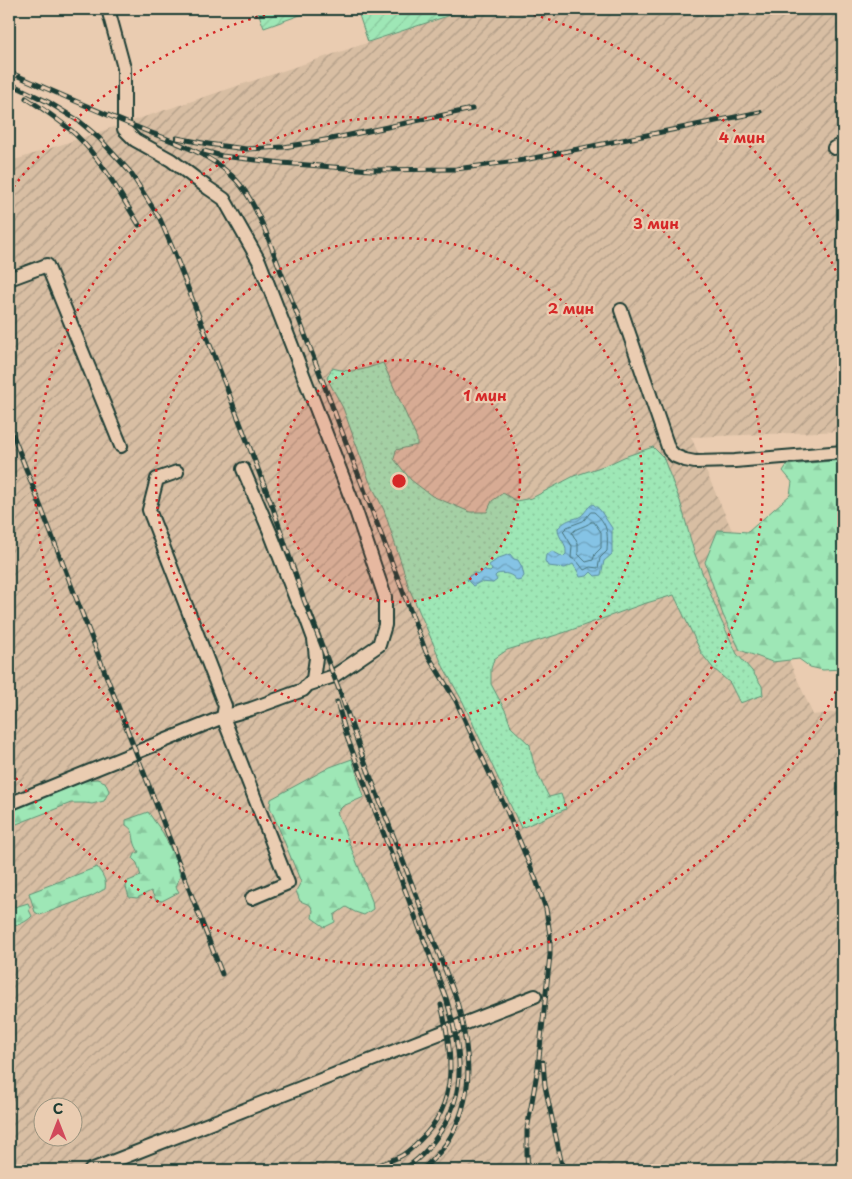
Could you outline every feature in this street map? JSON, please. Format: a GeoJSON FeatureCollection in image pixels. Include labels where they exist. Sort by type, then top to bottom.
{"type":"FeatureCollection","features":[{"type":"Feature","properties":{"kind":"street"},"geometry":{"type":"LineString","coordinates":[[108,9],[124,68],[124,129],[135,140],[172,160],[224,199],[259,262],[356,512],[385,597],[385,625],[379,645],[334,676],[308,685]]}},
{"type":"Feature","properties":{"kind":"street"},"geometry":{"type":"LineString","coordinates":[[9,279],[47,265],[121,446]]}},
{"type":"Feature","properties":{"kind":"street"},"geometry":{"type":"LineString","coordinates":[[621,310],[669,450],[675,456],[695,462],[734,461],[843,452]]}},
{"type":"Feature","properties":{"kind":"street"},"geometry":{"type":"LineString","coordinates":[[9,804],[223,717],[303,690],[308,685],[312,679],[316,658],[314,639],[243,469]]}},
{"type":"Feature","properties":{"kind":"street"},"geometry":{"type":"LineString","coordinates":[[177,472],[157,479],[149,510],[225,706],[223,717],[288,882],[252,898]]}},
{"type":"Feature","properties":{"kind":"street"},"geometry":{"type":"LineString","coordinates":[[91,1170],[534,996]]}},
{"type":"Feature","properties":{"kind":"shaded area"},"geometry":{"type":"Polygon","coordinates":[[[469,9],[843,9],[843,431],[691,437],[813,715],[843,711],[843,1170],[9,1170],[9,162],[469,9]]]}},
{"type":"Feature","properties":{"kind":"green space"},"geometry":{"type":"Polygon","coordinates":[[[257,9],[317,9],[264,28],[257,9]]]}},
{"type":"Feature","properties":{"kind":"green space"},"geometry":{"type":"Polygon","coordinates":[[[357,9],[469,9],[368,42],[357,9]]]}},
{"type":"Feature","properties":{"kind":"green space"},"geometry":{"type":"Polygon","coordinates":[[[383,363],[417,439],[417,445],[396,450],[394,459],[411,480],[432,496],[470,512],[487,512],[492,501],[503,493],[516,501],[532,498],[574,476],[653,447],[663,457],[680,501],[694,552],[720,618],[737,654],[762,686],[763,695],[740,703],[730,683],[713,668],[702,654],[674,595],[507,650],[494,659],[491,669],[491,684],[506,712],[511,727],[530,745],[535,765],[549,797],[561,794],[566,809],[521,828],[463,702],[443,666],[409,588],[384,510],[369,480],[343,408],[327,378],[332,368],[347,371],[358,370],[383,363]]]}},
{"type":"Feature","properties":{"kind":"green space"},"geometry":{"type":"Polygon","coordinates":[[[843,460],[843,669],[823,670],[810,667],[799,659],[772,662],[740,650],[723,615],[705,562],[718,530],[748,532],[790,495],[792,482],[783,471],[787,465],[843,460]]]}},
{"type":"Feature","properties":{"kind":"green space"},"geometry":{"type":"Polygon","coordinates":[[[352,759],[364,797],[343,806],[337,812],[372,901],[373,909],[364,915],[346,907],[334,915],[335,922],[325,927],[312,918],[313,910],[310,905],[300,901],[296,891],[301,882],[270,807],[271,799],[330,767],[352,759]]]}},
{"type":"Feature","properties":{"kind":"green space"},"geometry":{"type":"Polygon","coordinates":[[[97,779],[105,782],[109,791],[104,801],[92,804],[71,803],[9,827],[9,809],[79,780],[97,779]]]}},
{"type":"Feature","properties":{"kind":"green space"},"geometry":{"type":"Polygon","coordinates":[[[148,812],[163,833],[177,863],[180,876],[176,887],[179,892],[162,901],[156,900],[151,891],[137,898],[129,897],[126,887],[128,881],[141,876],[137,863],[133,859],[135,854],[139,852],[132,831],[126,825],[126,820],[148,812]]]}},
{"type":"Feature","properties":{"kind":"green space"},"geometry":{"type":"Polygon","coordinates":[[[97,867],[105,880],[105,889],[92,896],[40,915],[35,912],[29,893],[97,867]]]}},
{"type":"Feature","properties":{"kind":"green space"},"geometry":{"type":"Polygon","coordinates":[[[9,892],[15,907],[28,903],[32,916],[24,922],[9,928],[9,892]]]}},
{"type":"Feature","properties":{"kind":"water"},"geometry":{"type":"Polygon","coordinates":[[[593,504],[600,510],[612,528],[612,554],[604,561],[601,575],[595,576],[591,572],[587,576],[580,577],[573,564],[565,568],[548,566],[545,561],[546,555],[552,551],[563,557],[566,554],[558,528],[567,521],[581,516],[593,504]]]}},
{"type":"Feature","properties":{"kind":"water"},"geometry":{"type":"Polygon","coordinates":[[[510,554],[514,559],[518,560],[522,567],[524,576],[521,580],[517,581],[511,575],[503,573],[495,576],[497,580],[493,583],[480,582],[473,586],[467,580],[469,576],[474,573],[479,574],[485,569],[490,572],[492,570],[489,565],[499,558],[510,554]]]}},
{"type":"Feature","properties":{"kind":"railway"},"geometry":{"type":"LineString","coordinates":[[9,72],[199,153],[231,175],[251,200],[265,230],[426,652],[456,701],[507,811],[546,909],[550,935],[550,955],[538,1067],[527,1130],[528,1170]]}},
{"type":"Feature","properties":{"kind":"railway"},"geometry":{"type":"LineString","coordinates":[[9,83],[48,102],[79,121],[99,138],[130,172],[160,219],[273,508],[304,600],[456,998],[461,1017],[465,1036],[468,1073],[463,1109],[446,1144],[422,1170]]}},
{"type":"Feature","properties":{"kind":"railway"},"geometry":{"type":"LineString","coordinates":[[26,98],[63,124],[85,144],[110,178],[139,225]]}},
{"type":"Feature","properties":{"kind":"railway"},"geometry":{"type":"LineString","coordinates":[[177,138],[246,149],[284,147],[472,109]]}},
{"type":"Feature","properties":{"kind":"railway"},"geometry":{"type":"LineString","coordinates":[[204,151],[222,156],[282,163],[371,170],[456,169],[524,160],[760,112]]}},
{"type":"Feature","properties":{"kind":"railway"},"geometry":{"type":"LineString","coordinates":[[9,425],[222,974]]}},
{"type":"Feature","properties":{"kind":"railway"},"geometry":{"type":"LineString","coordinates":[[337,702],[347,737],[446,998],[458,1050],[458,1083],[455,1100],[449,1116],[428,1149],[402,1170]]}},
{"type":"Feature","properties":{"kind":"railway"},"geometry":{"type":"LineString","coordinates":[[363,1170],[395,1159],[408,1151],[433,1126],[441,1110],[447,1094],[450,1077],[448,1041],[441,1005]]}},
{"type":"Feature","properties":{"kind":"railway"},"geometry":{"type":"LineString","coordinates":[[543,1062],[545,1086],[563,1170]]}}]}
